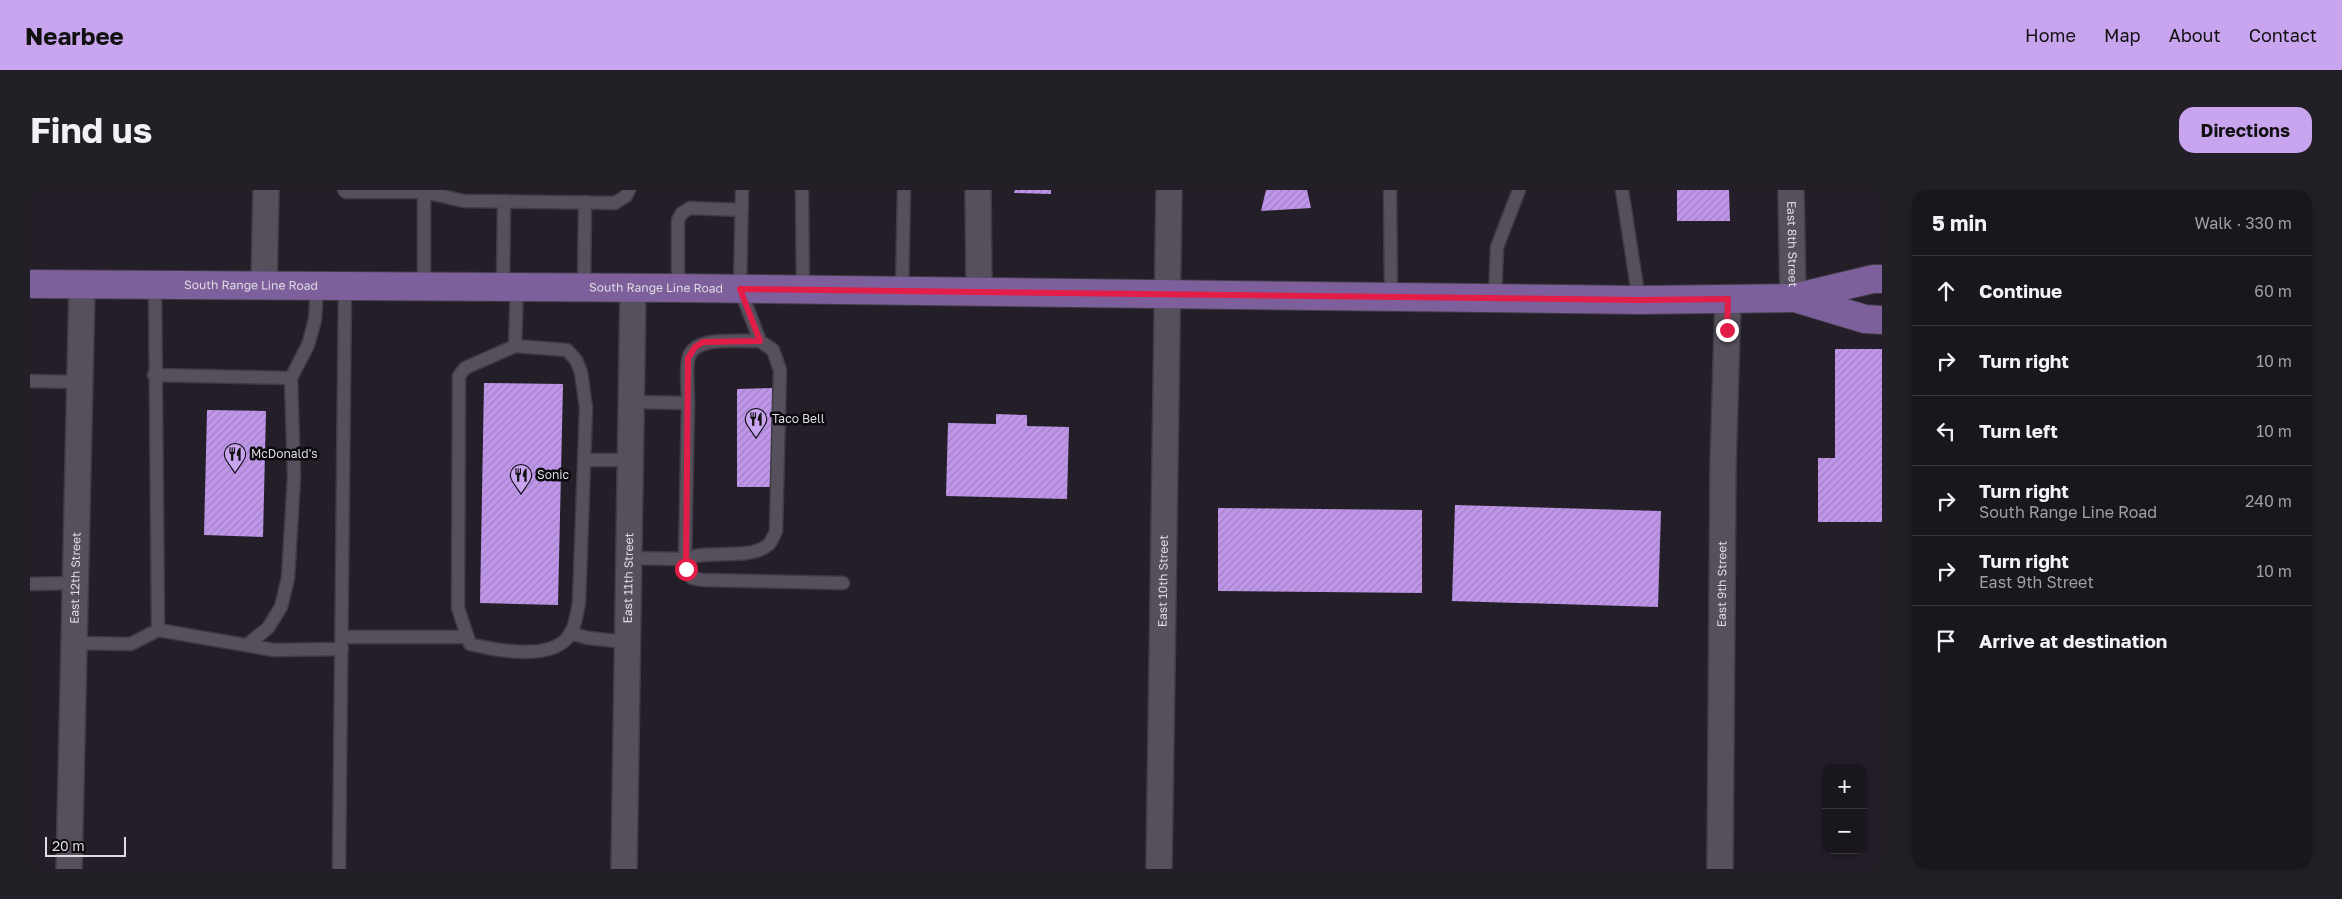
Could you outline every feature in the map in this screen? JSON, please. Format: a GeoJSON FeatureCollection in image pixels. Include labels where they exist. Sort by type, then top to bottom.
{"type":"FeatureCollection","features":[{"type":"Feature","properties":{"kind":"main road","name":"South Range Line Road"},"geometry":{"type":"LineString","coordinates":[[30,284],[82,286],[678,288],[1639,300],[1793,298],[1873,279],[1882,279]]}},
{"type":"Feature","properties":{"kind":"main road","name":"South Range Line Road"},"geometry":{"type":"LineString","coordinates":[[1793,298],[1865,319],[1882,320]]}},
{"type":"Feature","properties":{"kind":"street"},"geometry":{"type":"LineString","coordinates":[[264,286],[266,190]]}},
{"type":"Feature","properties":{"kind":"street"},"geometry":{"type":"LineString","coordinates":[[978,190],[979,292]]}},
{"type":"Feature","properties":{"kind":"street"},"geometry":{"type":"LineString","coordinates":[[1167,294],[1169,190]]}},
{"type":"Feature","properties":{"kind":"street","name":"East 8th Street"},"geometry":{"type":"LineString","coordinates":[[1791,190],[1793,298]]}},
{"type":"Feature","properties":{"kind":"street","name":"East 12th Street"},"geometry":{"type":"LineString","coordinates":[[69,869],[78,382],[82,286]]}},
{"type":"Feature","properties":{"kind":"street","name":"East 11th Street"},"geometry":{"type":"LineString","coordinates":[[624,869],[632,288]]}},
{"type":"Feature","properties":{"kind":"street","name":"East 10th Street"},"geometry":{"type":"LineString","coordinates":[[1159,869],[1167,294]]}},
{"type":"Feature","properties":{"kind":"street","name":"East 9th Street"},"geometry":{"type":"LineString","coordinates":[[1720,869],[1723,466],[1728,299]]}},
{"type":"Feature","properties":{"kind":"lane"},"geometry":{"type":"LineString","coordinates":[[344,190],[346,192],[424,191],[504,201],[615,203],[626,196],[629,190]]}},
{"type":"Feature","properties":{"kind":"lane"},"geometry":{"type":"LineString","coordinates":[[629,558],[685,559],[696,554],[749,553],[768,545],[776,530],[780,370],[773,350],[760,341],[740,289],[742,190]]}},
{"type":"Feature","properties":{"kind":"lane"},"geometry":{"type":"LineString","coordinates":[[802,190],[804,290]]}},
{"type":"Feature","properties":{"kind":"lane"},"geometry":{"type":"LineString","coordinates":[[902,291],[904,190]]}},
{"type":"Feature","properties":{"kind":"lane"},"geometry":{"type":"LineString","coordinates":[[1390,190],[1391,297]]}},
{"type":"Feature","properties":{"kind":"lane"},"geometry":{"type":"LineString","coordinates":[[1495,298],[1497,247],[1519,190]]}},
{"type":"Feature","properties":{"kind":"lane"},"geometry":{"type":"LineString","coordinates":[[1622,190],[1639,300]]}},
{"type":"Feature","properties":{"kind":"lane"},"geometry":{"type":"LineString","coordinates":[[424,191],[424,287]]}},
{"type":"Feature","properties":{"kind":"lane"},"geometry":{"type":"LineString","coordinates":[[504,201],[515,346]]}},
{"type":"Feature","properties":{"kind":"lane"},"geometry":{"type":"LineString","coordinates":[[584,288],[585,202]]}},
{"type":"Feature","properties":{"kind":"lane"},"geometry":{"type":"LineString","coordinates":[[678,288],[678,220],[682,213],[690,208],[742,210]]}},
{"type":"Feature","properties":{"kind":"lane"},"geometry":{"type":"LineString","coordinates":[[155,286],[154,375],[158,630]]}},
{"type":"Feature","properties":{"kind":"lane"},"geometry":{"type":"LineString","coordinates":[[247,645],[268,628],[277,614],[281,607],[288,578],[294,477],[290,378],[308,344],[315,320],[317,286]]}},
{"type":"Feature","properties":{"kind":"lane"},"geometry":{"type":"LineString","coordinates":[[339,869],[345,286]]}},
{"type":"Feature","properties":{"kind":"lane"},"geometry":{"type":"LineString","coordinates":[[760,341],[703,342],[695,347],[688,358],[686,569],[692,578],[702,580],[843,583]]}},
{"type":"Feature","properties":{"kind":"lane"},"geometry":{"type":"LineString","coordinates":[[515,346],[567,350],[576,360],[583,383],[586,408],[584,460],[579,603],[575,626],[564,641],[549,649],[501,652],[470,644],[458,608],[459,376],[465,368],[515,346]]}},
{"type":"Feature","properties":{"kind":"lane"},"geometry":{"type":"LineString","coordinates":[[154,375],[290,378]]}},
{"type":"Feature","properties":{"kind":"lane"},"geometry":{"type":"LineString","coordinates":[[30,381],[78,382]]}},
{"type":"Feature","properties":{"kind":"lane"},"geometry":{"type":"LineString","coordinates":[[631,402],[688,403]]}},
{"type":"Feature","properties":{"kind":"lane"},"geometry":{"type":"LineString","coordinates":[[584,460],[630,460]]}},
{"type":"Feature","properties":{"kind":"lane"},"geometry":{"type":"LineString","coordinates":[[30,584],[75,584]]}},
{"type":"Feature","properties":{"kind":"lane"},"geometry":{"type":"LineString","coordinates":[[74,643],[131,644],[158,630],[274,650],[342,643],[467,637]]}},
{"type":"Feature","properties":{"kind":"lane"},"geometry":{"type":"LineString","coordinates":[[570,633],[588,638],[628,642]]}},
{"type":"Feature","properties":{"kind":"building"},"geometry":{"type":"Polygon","coordinates":[[[1015,190],[1051,190],[1051,194],[1014,193],[1015,190]]]}},
{"type":"Feature","properties":{"kind":"building"},"geometry":{"type":"Polygon","coordinates":[[[1266,190],[1307,190],[1311,208],[1261,211],[1266,190]]]}},
{"type":"Feature","properties":{"kind":"building"},"geometry":{"type":"Polygon","coordinates":[[[1677,190],[1729,190],[1730,221],[1677,221],[1677,190]]]}},
{"type":"Feature","properties":{"kind":"building"},"geometry":{"type":"Polygon","coordinates":[[[1835,349],[1882,349],[1882,522],[1818,522],[1818,458],[1835,458],[1835,349]]]}},
{"type":"Feature","properties":{"kind":"building","name":"Sonic"},"geometry":{"type":"Polygon","coordinates":[[[484,383],[563,384],[558,605],[480,603],[484,383]]]}},
{"type":"Feature","properties":{"kind":"building","name":"Taco Bell"},"geometry":{"type":"Polygon","coordinates":[[[775,388],[775,487],[737,487],[737,389],[775,388]]]}},
{"type":"Feature","properties":{"kind":"building","name":"McDonald's"},"geometry":{"type":"Polygon","coordinates":[[[207,410],[266,411],[263,537],[204,535],[207,410]]]}},
{"type":"Feature","properties":{"kind":"building"},"geometry":{"type":"Polygon","coordinates":[[[996,414],[1027,415],[1027,426],[1069,427],[1067,499],[946,496],[948,423],[996,424],[996,414]]]}},
{"type":"Feature","properties":{"kind":"building"},"geometry":{"type":"Polygon","coordinates":[[[1455,505],[1661,511],[1658,607],[1452,601],[1455,505]]]}},
{"type":"Feature","properties":{"kind":"building"},"geometry":{"type":"Polygon","coordinates":[[[1218,508],[1422,510],[1422,593],[1218,591],[1218,508]]]}},
{"type":"Feature","properties":{"kind":"place","name":"Taco Bell"},"geometry":{"type":"Point","coordinates":[756,438]}},
{"type":"Feature","properties":{"kind":"place","name":"McDonald's"},"geometry":{"type":"Point","coordinates":[235,473]}},
{"type":"Feature","properties":{"kind":"place","name":"Sonic"},"geometry":{"type":"Point","coordinates":[521,494]}},
{"type":"Feature","properties":{"kind":"route"},"geometry":{"type":"LineString","coordinates":[[686,569],[688,358],[695,347],[703,342],[760,341],[740,289],[1639,300],[1728,299],[1727,330]]}}]}
